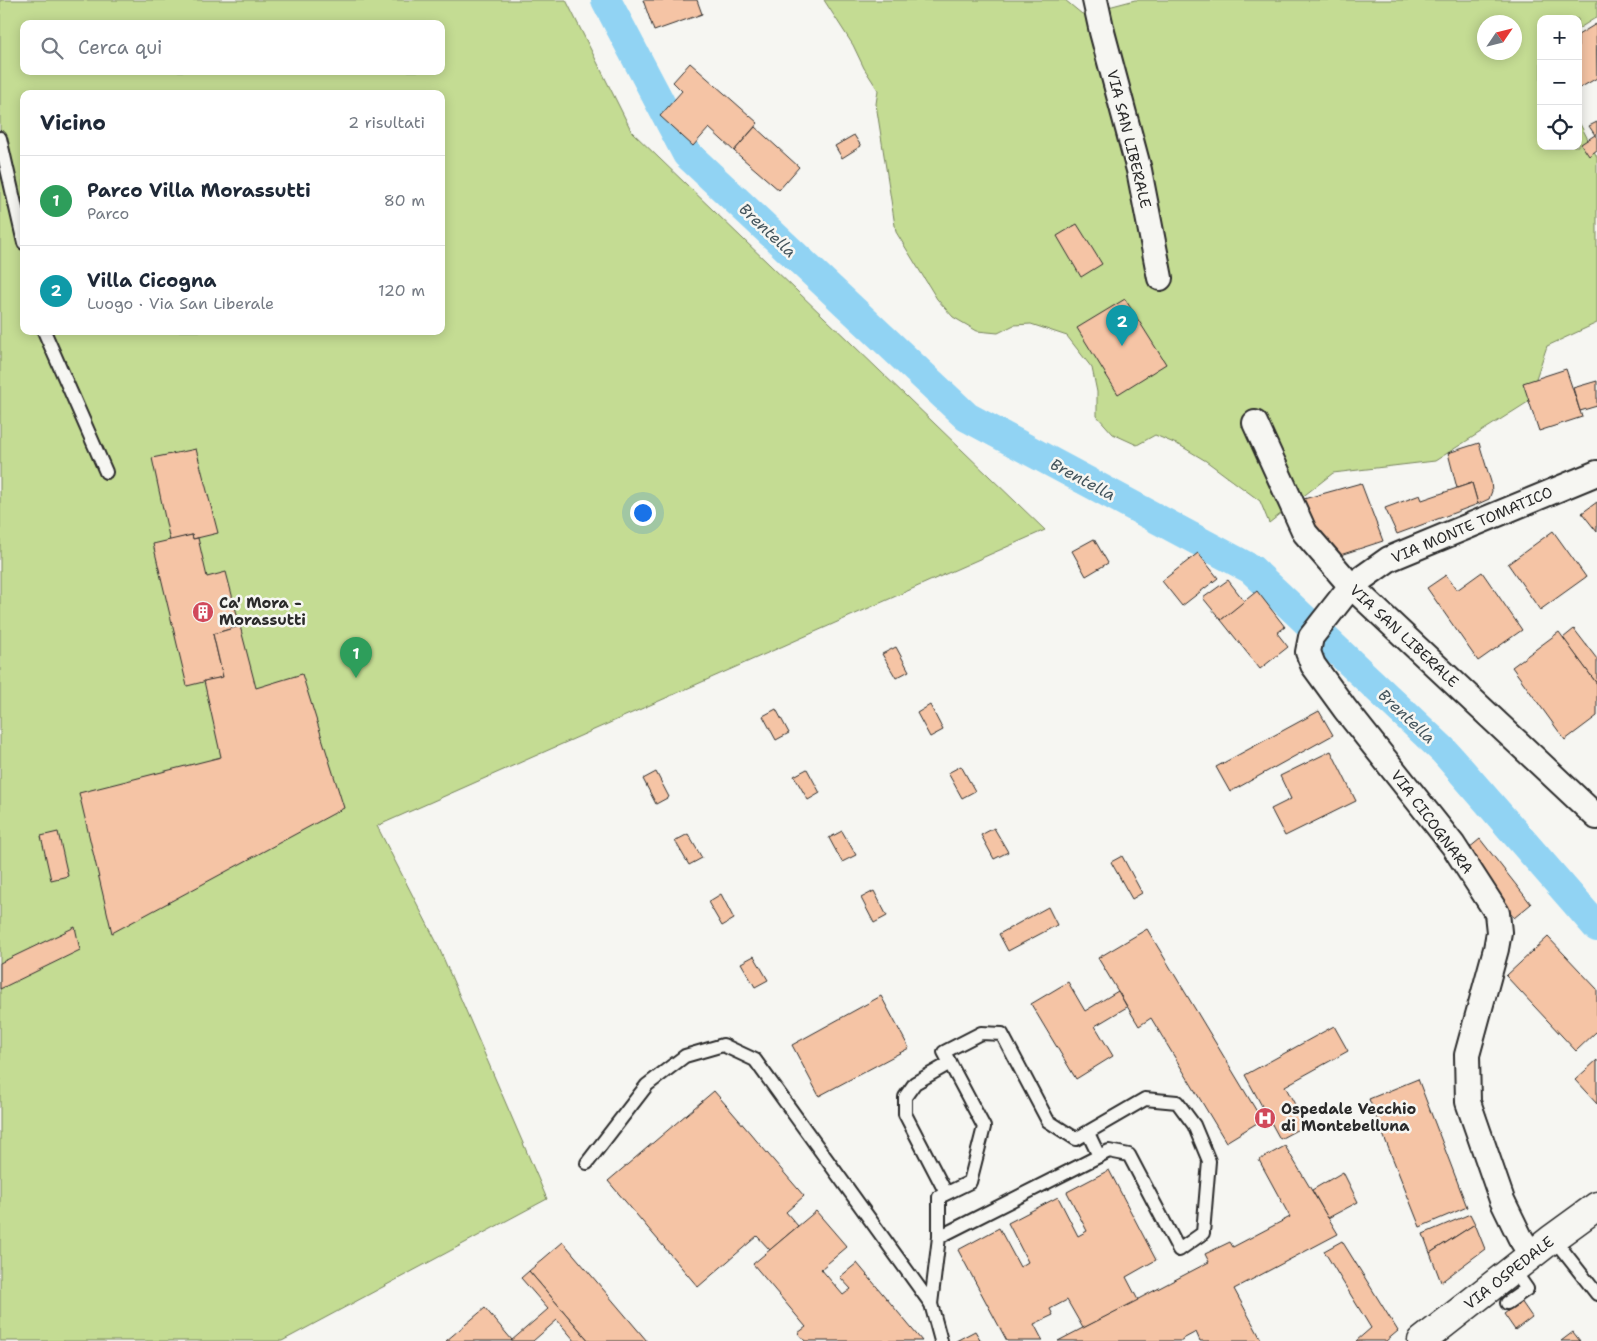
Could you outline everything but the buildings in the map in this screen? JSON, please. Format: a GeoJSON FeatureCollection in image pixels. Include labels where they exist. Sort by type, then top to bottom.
{"type":"FeatureCollection","features":[{"type":"Feature","properties":{"kind":"street","name":"VIA SAN LIBERALE"},"geometry":{"type":"LineString","coordinates":[[1095,0],[1139,170],[1160,278]]}},
{"type":"Feature","properties":{"kind":"street","name":"VIA SAN LIBERALE"},"geometry":{"type":"LineString","coordinates":[[1254,423],[1306,533],[1351,586],[1597,817]]}},
{"type":"Feature","properties":{"kind":"street","name":"VIA MONTE TOMATICO"},"geometry":{"type":"LineString","coordinates":[[1351,586],[1389,559],[1597,473]]}},
{"type":"Feature","properties":{"kind":"street","name":"VIA CICOGNARA"},"geometry":{"type":"LineString","coordinates":[[1351,586],[1311,637],[1308,652],[1313,665],[1344,709],[1453,845],[1497,913],[1499,932],[1496,950],[1467,1056],[1468,1102],[1502,1200],[1520,1237],[1522,1262]]}},
{"type":"Feature","properties":{"kind":"street","name":"VIA OSPEDALE"},"geometry":{"type":"LineString","coordinates":[[1422,1341],[1552,1238],[1597,1206]]}},
{"type":"Feature","properties":{"kind":"lane"},"geometry":{"type":"LineString","coordinates":[[0,138],[20,226]]}},
{"type":"Feature","properties":{"kind":"lane"},"geometry":{"type":"LineString","coordinates":[[46,335],[106,472]]}},
{"type":"Feature","properties":{"kind":"lane"},"geometry":{"type":"LineString","coordinates":[[939,1236],[1109,1151],[1129,1156],[1179,1250],[1202,1233],[1209,1161],[1194,1126],[1177,1102],[1145,1099],[1076,1139],[1048,1120],[1002,1034],[981,1033],[944,1052],[984,1127],[970,1182],[939,1197],[939,1236],[931,1304],[940,1341]]}},
{"type":"Feature","properties":{"kind":"lane"},"geometry":{"type":"LineString","coordinates":[[587,1163],[647,1085],[686,1056],[723,1045],[755,1060],[931,1304]]}},
{"type":"Feature","properties":{"kind":"lane"},"geometry":{"type":"LineString","coordinates":[[946,1193],[905,1114],[905,1097],[915,1082],[950,1063]]}},
{"type":"Feature","properties":{"kind":"lane"},"geometry":{"type":"LineString","coordinates":[[1088,1133],[1099,1156]]}},
{"type":"Feature","properties":{"kind":"lane"},"geometry":{"type":"LineString","coordinates":[[1552,1238],[1597,1294]]}},
{"type":"Feature","properties":{"kind":"lane"},"geometry":{"type":"LineString","coordinates":[[1507,1303],[1527,1288],[1522,1262]]}},
{"type":"Feature","properties":{"kind":"green space"},"geometry":{"type":"Polygon","coordinates":[[[0,0],[566,0],[632,132],[1045,530],[377,826],[436,941],[547,1199],[282,1341],[0,1341],[0,0]]]}},
{"type":"Feature","properties":{"kind":"green space"},"geometry":{"type":"Polygon","coordinates":[[[824,0],[1065,0],[1082,14],[1135,0],[1597,0],[1597,17],[1582,26],[1582,15],[1537,15],[1537,150],[1582,150],[1582,128],[1597,157],[1597,323],[1547,346],[1528,402],[1435,461],[1333,473],[1269,523],[1260,501],[1206,461],[1181,446],[1155,435],[1137,445],[1113,434],[1097,416],[1097,392],[1092,368],[1067,336],[1031,324],[1014,325],[998,333],[977,331],[953,317],[937,299],[896,232],[876,104],[878,90],[864,68],[853,45],[824,0]]]}},
{"type":"Feature","properties":{"kind":"waterway","name":"Brentella"},"geometry":{"type":"LineString","coordinates":[[606,0],[687,154],[967,417],[1251,569],[1443,750],[1597,927]]}},
{"type":"Feature","properties":{"kind":"place","name":"Villa Cicogna"},"geometry":{"type":"Point","coordinates":[1122,346]}},
{"type":"Feature","properties":{"kind":"place","name":"Ca' Mora - Morassutti"},"geometry":{"type":"Point","coordinates":[203,612]}},
{"type":"Feature","properties":{"kind":"place","name":"Parco Villa Morassutti"},"geometry":{"type":"Point","coordinates":[356,678]}},
{"type":"Feature","properties":{"kind":"place","name":"Ospedale Vecchio di Montebelluna"},"geometry":{"type":"Point","coordinates":[1265,1118]}}]}
